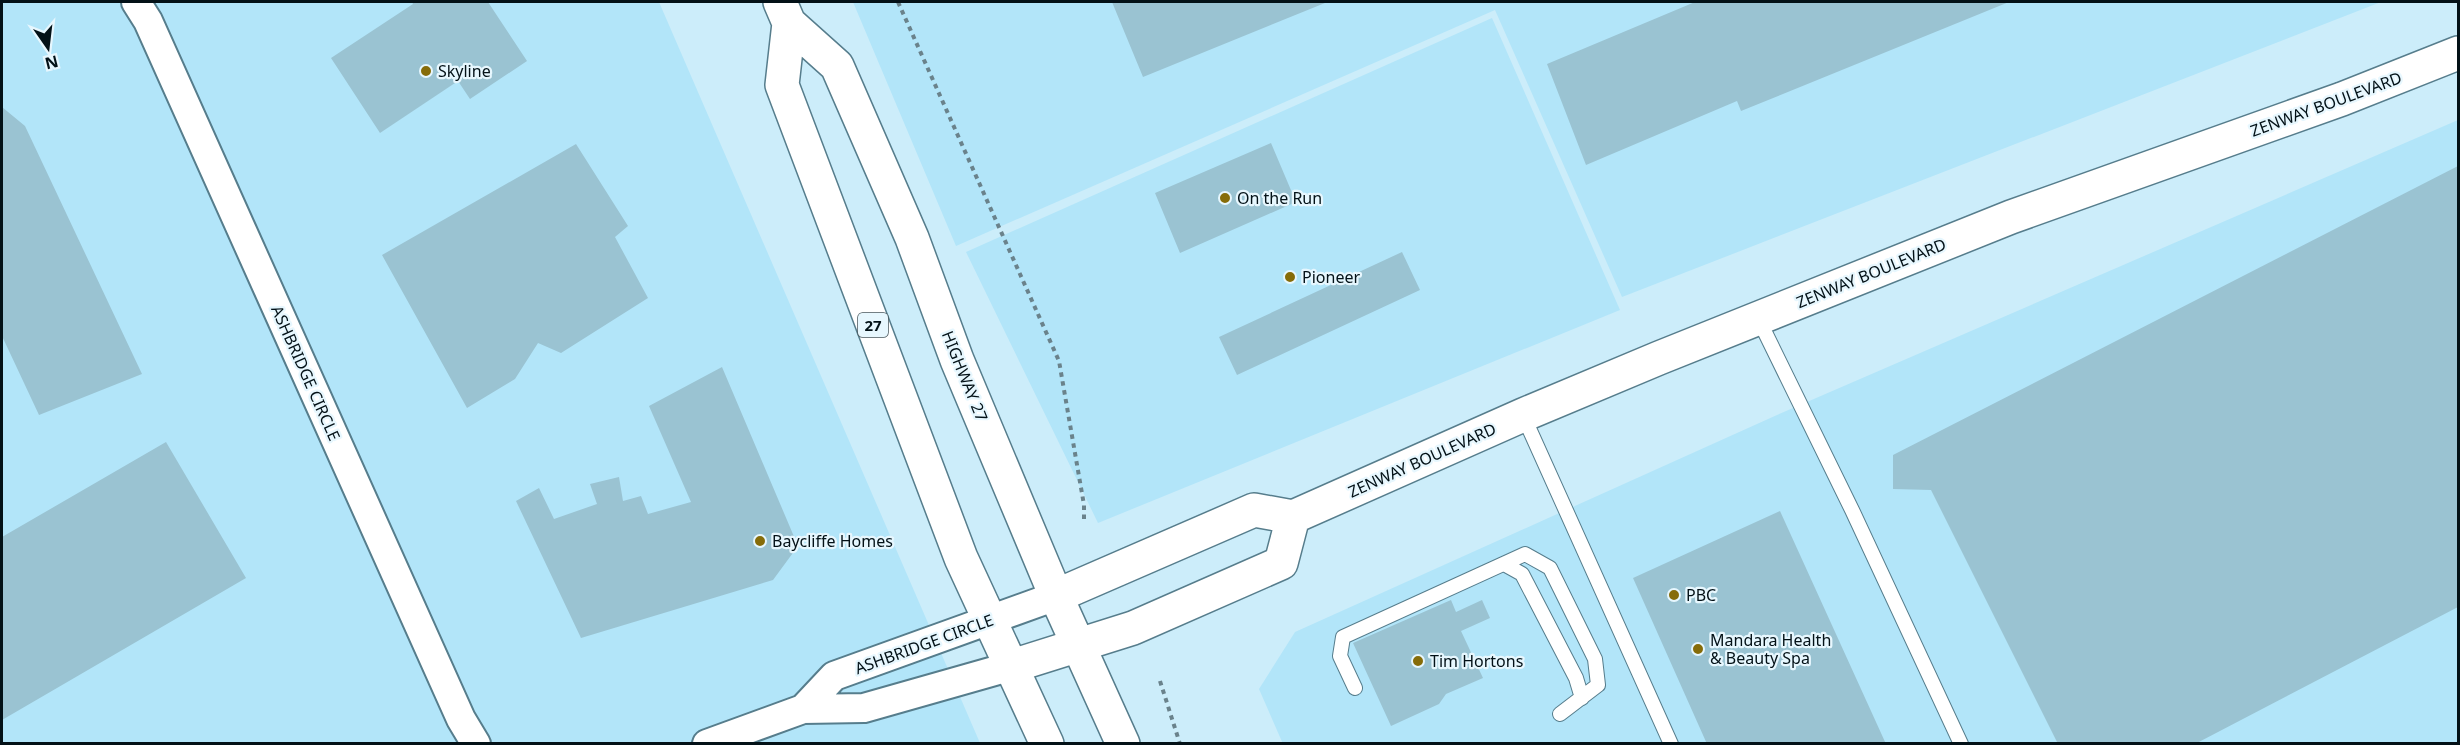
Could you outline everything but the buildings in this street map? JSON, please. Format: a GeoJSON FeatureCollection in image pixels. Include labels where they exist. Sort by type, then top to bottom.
{"type":"FeatureCollection","features":[{"type":"Feature","properties":{"kind":"street","name":"ASHBRIDGE CIRCLE"},"geometry":{"type":"LineString","coordinates":[[136,2],[158,43],[461,719],[476,744]]}},
{"type":"Feature","properties":{"kind":"street","name":"HIGHWAY 27"},"geometry":{"type":"LineString","coordinates":[[785,12],[837,66],[912,238],[957,360],[1056,596],[1123,744]]}},
{"type":"Feature","properties":{"kind":"street","name":"HIGHWAY 27"},"geometry":{"type":"LineString","coordinates":[[785,12],[782,85],[961,558],[992,620],[1047,744]]}},
{"type":"Feature","properties":{"kind":"street","name":"ZENWAY BOULEVARD"},"geometry":{"type":"LineString","coordinates":[[1293,517],[1522,415],[2011,217],[2342,99],[2458,53]]}},
{"type":"Feature","properties":{"kind":"street"},"geometry":{"type":"LineString","coordinates":[[1012,666],[1133,628],[1281,563],[1293,517],[1254,510],[1056,596]]}},
{"type":"Feature","properties":{"kind":"street","name":"ASHBRIDGE CIRCLE"},"geometry":{"type":"LineString","coordinates":[[803,709],[834,676],[1056,596]]}},
{"type":"Feature","properties":{"kind":"street","name":"ASHBRIDGE CIRCLE"},"geometry":{"type":"LineString","coordinates":[[707,744],[803,709],[864,708],[1012,666]]}},
{"type":"Feature","properties":{"kind":"lane"},"geometry":{"type":"LineString","coordinates":[[1758,318],[1852,510],[1961,744]]}},
{"type":"Feature","properties":{"kind":"lane"},"geometry":{"type":"LineString","coordinates":[[1522,415],[1671,744]]}},
{"type":"Feature","properties":{"kind":"lane"},"geometry":{"type":"LineString","coordinates":[[1355,688],[1340,656],[1343,637],[1525,554],[1551,567],[1595,659],[1598,685],[1560,714]]}},
{"type":"Feature","properties":{"kind":"lane"},"geometry":{"type":"LineString","coordinates":[[1504,564],[1522,574],[1576,678],[1582,698]]}},
{"type":"Feature","properties":{"kind":"path"},"geometry":{"type":"LineString","coordinates":[[898,2],[1059,361],[1084,505],[1084,522]]}},
{"type":"Feature","properties":{"kind":"path"},"geometry":{"type":"LineString","coordinates":[[1160,681],[1180,744]]}},
{"type":"Feature","properties":{"kind":"shaded area"},"geometry":{"type":"Polygon","coordinates":[[[2,2],[659,2],[980,743],[2,743],[2,2]]]}},
{"type":"Feature","properties":{"kind":"shaded area"},"geometry":{"type":"Polygon","coordinates":[[[853,2],[2381,2],[1622,297],[1495,10],[956,246],[853,2]]]}},
{"type":"Feature","properties":{"kind":"shaded area"},"geometry":{"type":"Polygon","coordinates":[[[1492,18],[1620,310],[1098,523],[966,252],[1492,18]]]}},
{"type":"Feature","properties":{"kind":"shaded area"},"geometry":{"type":"Polygon","coordinates":[[[2458,120],[2458,743],[1283,744],[1259,689],[1295,632],[1777,415],[2458,120]]]}},
{"type":"Feature","properties":{"kind":"place","name":"Skyline"},"geometry":{"type":"Point","coordinates":[426,71]}},
{"type":"Feature","properties":{"kind":"place","name":"On the Run"},"geometry":{"type":"Point","coordinates":[1225,198]}},
{"type":"Feature","properties":{"kind":"place","name":"Pioneer"},"geometry":{"type":"Point","coordinates":[1290,277]}},
{"type":"Feature","properties":{"kind":"place","name":"Baycliffe Homes"},"geometry":{"type":"Point","coordinates":[760,541]}},
{"type":"Feature","properties":{"kind":"place","name":"PBC"},"geometry":{"type":"Point","coordinates":[1674,595]}},
{"type":"Feature","properties":{"kind":"place","name":"Mandara Health & Beauty Spa"},"geometry":{"type":"Point","coordinates":[1698,649]}},
{"type":"Feature","properties":{"kind":"place","name":"Tim Hortons"},"geometry":{"type":"Point","coordinates":[1418,661]}}]}
